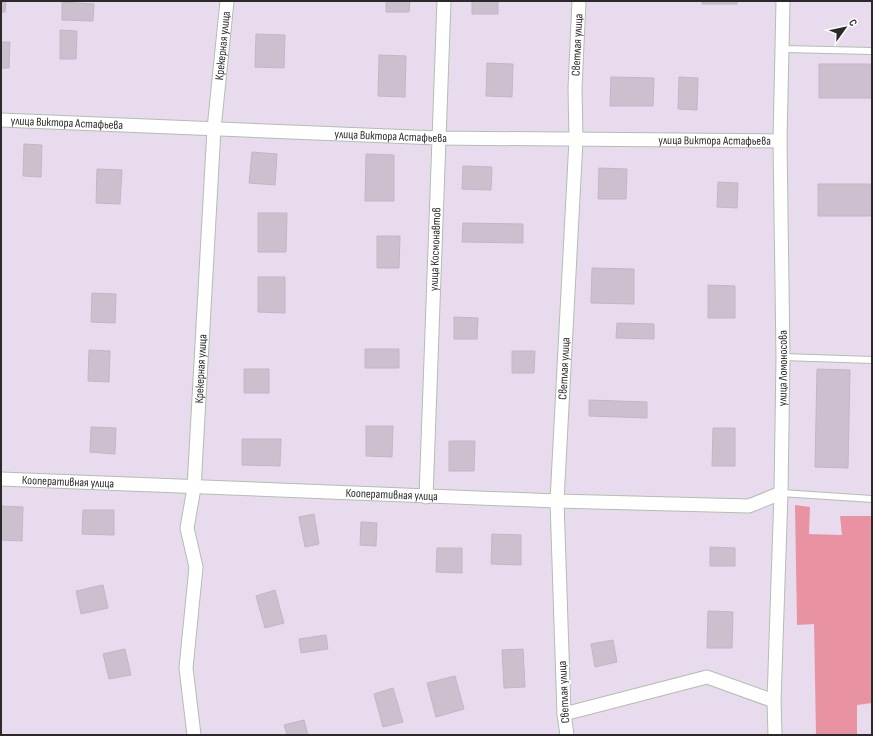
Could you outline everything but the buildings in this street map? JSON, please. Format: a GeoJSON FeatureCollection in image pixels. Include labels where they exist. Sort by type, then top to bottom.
{"type":"FeatureCollection","features":[{"type":"Feature","properties":{"kind":"street","name":"Крекерная улица"},"geometry":{"type":"LineString","coordinates":[[194,735],[186,668],[196,567],[187,528],[194,488],[214,129],[227,1]]}},
{"type":"Feature","properties":{"kind":"street","name":"улица Космонавтов"},"geometry":{"type":"LineString","coordinates":[[426,497],[444,1]]}},
{"type":"Feature","properties":{"kind":"street","name":"Светлая улица"},"geometry":{"type":"LineString","coordinates":[[567,735],[564,714],[557,501],[576,140],[575,88],[579,1]]}},
{"type":"Feature","properties":{"kind":"street","name":"улица Ломоносова"},"geometry":{"type":"LineString","coordinates":[[775,735],[774,701],[781,493],[783,357],[780,141],[783,1]]}},
{"type":"Feature","properties":{"kind":"street","name":"улица Виктора Астафьева"},"geometry":{"type":"LineString","coordinates":[[1,120],[438,138],[780,141]]}},
{"type":"Feature","properties":{"kind":"street","name":"Кооперативная улица"},"geometry":{"type":"LineString","coordinates":[[1,479],[426,497],[748,506],[781,493]]}},
{"type":"Feature","properties":{"kind":"street"},"geometry":{"type":"LineString","coordinates":[[564,714],[707,677],[774,701]]}},
{"type":"Feature","properties":{"kind":"lane"},"geometry":{"type":"LineString","coordinates":[[783,49],[872,51]]}},
{"type":"Feature","properties":{"kind":"lane"},"geometry":{"type":"LineString","coordinates":[[783,357],[872,360]]}},
{"type":"Feature","properties":{"kind":"lane"},"geometry":{"type":"LineString","coordinates":[[781,493],[872,499]]}},
{"type":"Feature","properties":{"kind":"shaded area"},"geometry":{"type":"Polygon","coordinates":[[[795,505],[810,507],[809,534],[842,535],[840,516],[872,516],[872,703],[857,705],[857,735],[816,735],[814,624],[797,625],[795,505]]]}}]}
